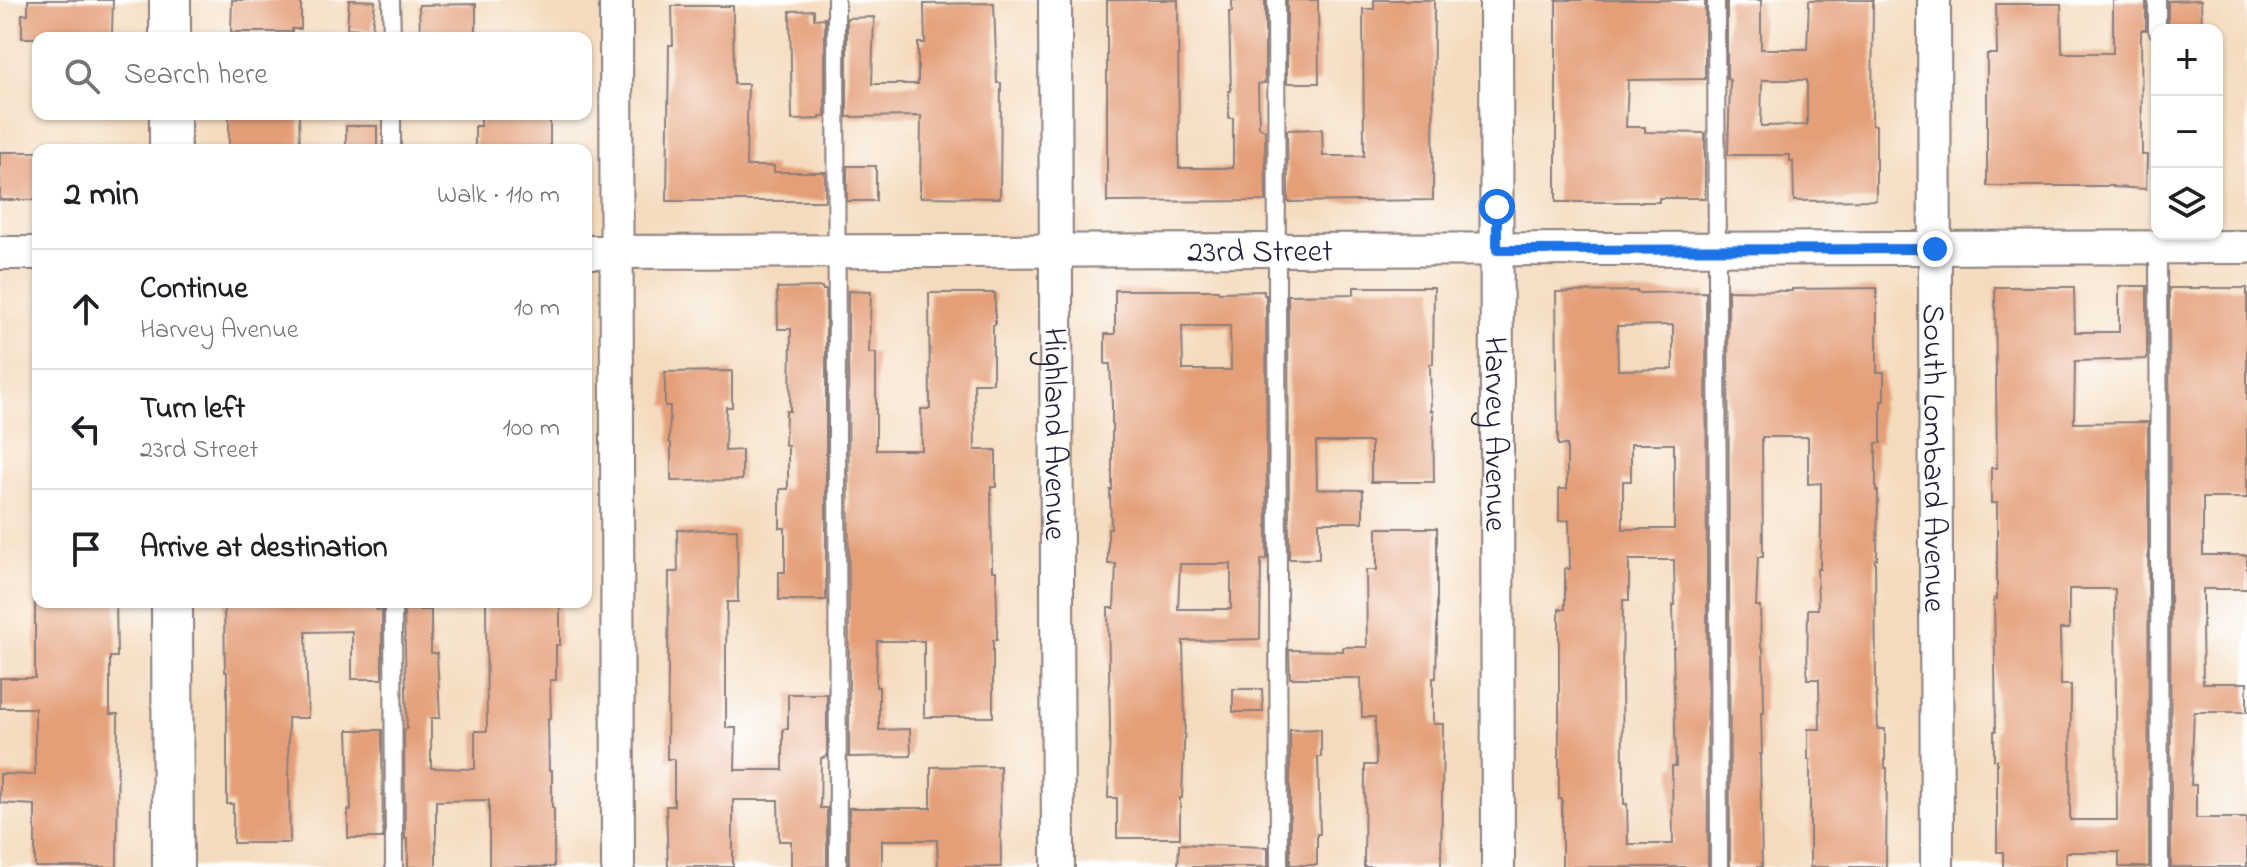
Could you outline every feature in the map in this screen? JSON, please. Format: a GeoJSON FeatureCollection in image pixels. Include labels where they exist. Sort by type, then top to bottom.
{"type":"FeatureCollection","features":[{"type":"Feature","properties":{"kind":"street"},"geometry":{"type":"LineString","coordinates":[[170,0],[170,32]]}},
{"type":"Feature","properties":{"kind":"street"},"geometry":{"type":"LineString","coordinates":[[616,0],[601,252],[618,867]]}},
{"type":"Feature","properties":{"kind":"street","name":"Highland Avenue"},"geometry":{"type":"LineString","coordinates":[[1055,0],[1058,867]]}},
{"type":"Feature","properties":{"kind":"street","name":"Harvey Avenue"},"geometry":{"type":"LineString","coordinates":[[1496,0],[1498,867]]}},
{"type":"Feature","properties":{"kind":"street","name":"South Lombard Avenue"},"geometry":{"type":"LineString","coordinates":[[1934,0],[1937,867]]}},
{"type":"Feature","properties":{"kind":"street"},"geometry":{"type":"LineString","coordinates":[[170,120],[170,144]]}},
{"type":"Feature","properties":{"kind":"street","name":"23rd Street"},"geometry":{"type":"LineString","coordinates":[[601,252],[1935,249],[2158,241],[2247,247]]}},
{"type":"Feature","properties":{"kind":"street"},"geometry":{"type":"LineString","coordinates":[[0,253],[32,253]]}},
{"type":"Feature","properties":{"kind":"street"},"geometry":{"type":"LineString","coordinates":[[172,608],[173,867]]}},
{"type":"Feature","properties":{"kind":"lane"},"geometry":{"type":"LineString","coordinates":[[391,0],[392,32]]}},
{"type":"Feature","properties":{"kind":"lane"},"geometry":{"type":"LineString","coordinates":[[836,0],[838,867]]}},
{"type":"Feature","properties":{"kind":"lane"},"geometry":{"type":"LineString","coordinates":[[1276,0],[1279,867]]}},
{"type":"Feature","properties":{"kind":"lane"},"geometry":{"type":"LineString","coordinates":[[1716,0],[1719,867]]}},
{"type":"Feature","properties":{"kind":"lane"},"geometry":{"type":"LineString","coordinates":[[2157,0],[2157,24]]}},
{"type":"Feature","properties":{"kind":"lane"},"geometry":{"type":"LineString","coordinates":[[392,120],[392,144]]}},
{"type":"Feature","properties":{"kind":"lane"},"geometry":{"type":"LineString","coordinates":[[2158,241],[2160,867]]}},
{"type":"Feature","properties":{"kind":"lane"},"geometry":{"type":"LineString","coordinates":[[393,608],[394,867]]}},
{"type":"Feature","properties":{"kind":"building"},"geometry":{"type":"Polygon","coordinates":[[[28,0],[113,0],[112,32],[32,32],[32,38],[22,38],[22,14],[28,14],[28,0]]]}},
{"type":"Feature","properties":{"kind":"building"},"geometry":{"type":"Polygon","coordinates":[[[232,0],[301,0],[301,29],[292,29],[292,32],[231,32],[232,0]]]}},
{"type":"Feature","properties":{"kind":"building"},"geometry":{"type":"Polygon","coordinates":[[[349,0],[375,1],[372,30],[347,28],[349,0]]]}},
{"type":"Feature","properties":{"kind":"building"},"geometry":{"type":"Polygon","coordinates":[[[1107,0],[1178,0],[1179,168],[1233,168],[1233,118],[1229,118],[1229,12],[1232,12],[1232,0],[1265,0],[1265,83],[1258,84],[1259,127],[1265,130],[1266,201],[1107,202],[1107,0]]]}},
{"type":"Feature","properties":{"kind":"building"},"geometry":{"type":"Polygon","coordinates":[[[1287,0],[1318,0],[1319,83],[1287,83],[1287,0]]]}},
{"type":"Feature","properties":{"kind":"building"},"geometry":{"type":"Polygon","coordinates":[[[1374,0],[1434,0],[1433,200],[1288,202],[1287,130],[1322,129],[1323,156],[1364,156],[1363,9],[1374,9],[1374,0]]]}},
{"type":"Feature","properties":{"kind":"building"},"geometry":{"type":"Polygon","coordinates":[[[1556,0],[1705,0],[1705,79],[1628,80],[1626,127],[1645,127],[1645,132],[1705,133],[1705,198],[1659,198],[1659,202],[1556,202],[1556,0]]]}},
{"type":"Feature","properties":{"kind":"building"},"geometry":{"type":"Polygon","coordinates":[[[1727,0],[1761,0],[1761,49],[1807,49],[1809,0],[1873,0],[1872,125],[1876,125],[1876,200],[1794,201],[1793,161],[1790,161],[1790,155],[1728,155],[1730,80],[1727,79],[1727,0]],[[1762,80],[1761,126],[1807,125],[1807,80],[1762,80]]]}},
{"type":"Feature","properties":{"kind":"building"},"geometry":{"type":"Polygon","coordinates":[[[2113,0],[2146,1],[2146,30],[2141,30],[2142,155],[2147,155],[2146,189],[1987,186],[1987,54],[1997,54],[1996,4],[2061,4],[2062,53],[2113,53],[2113,0]]]}},
{"type":"Feature","properties":{"kind":"building"},"geometry":{"type":"Polygon","coordinates":[[[2201,0],[2202,24],[2168,24],[2168,1],[2201,0]]]}},
{"type":"Feature","properties":{"kind":"building"},"geometry":{"type":"Polygon","coordinates":[[[994,3],[997,83],[1001,83],[1000,198],[920,197],[921,116],[847,117],[847,18],[874,17],[872,84],[918,84],[918,43],[925,43],[924,4],[994,3]]]}},
{"type":"Feature","properties":{"kind":"building"},"geometry":{"type":"Polygon","coordinates":[[[476,4],[476,32],[420,32],[419,5],[476,4]]]}},
{"type":"Feature","properties":{"kind":"building"},"geometry":{"type":"Polygon","coordinates":[[[672,6],[733,6],[734,84],[748,84],[746,166],[774,166],[774,172],[825,172],[825,201],[667,201],[672,6]]]}},
{"type":"Feature","properties":{"kind":"building"},"geometry":{"type":"Polygon","coordinates":[[[814,10],[814,19],[825,18],[825,117],[792,120],[790,11],[814,10]]]}},
{"type":"Feature","properties":{"kind":"building"},"geometry":{"type":"Polygon","coordinates":[[[229,120],[299,120],[300,144],[229,144],[229,120]]]}},
{"type":"Feature","properties":{"kind":"building"},"geometry":{"type":"Polygon","coordinates":[[[481,120],[550,120],[550,144],[475,144],[475,126],[481,126],[481,120]]]}},
{"type":"Feature","properties":{"kind":"building"},"geometry":{"type":"Polygon","coordinates":[[[346,126],[377,126],[377,144],[346,144],[346,126]]]}},
{"type":"Feature","properties":{"kind":"building"},"geometry":{"type":"Polygon","coordinates":[[[0,152],[32,152],[32,200],[0,200],[0,152]]]}},
{"type":"Feature","properties":{"kind":"building"},"geometry":{"type":"Polygon","coordinates":[[[847,166],[876,166],[876,201],[847,201],[847,166]]]}},
{"type":"Feature","properties":{"kind":"building"},"geometry":{"type":"Polygon","coordinates":[[[2119,286],[2147,286],[2147,359],[2075,361],[2074,423],[2148,422],[2149,867],[2119,867],[2119,852],[2066,852],[2066,867],[2003,867],[2003,852],[1997,852],[1997,760],[1994,760],[1997,503],[1991,503],[1991,468],[1997,468],[1995,287],[2074,287],[2075,332],[2119,332],[2119,286]],[[2069,589],[2069,629],[2060,629],[2061,685],[2071,685],[2070,820],[2117,820],[2115,589],[2069,589]]]}},
{"type":"Feature","properties":{"kind":"building"},"geometry":{"type":"Polygon","coordinates":[[[822,287],[826,290],[826,600],[779,600],[779,572],[785,572],[785,528],[780,528],[780,489],[788,489],[788,446],[785,445],[786,411],[790,411],[791,329],[778,329],[777,288],[822,287]]]}},
{"type":"Feature","properties":{"kind":"building"},"geometry":{"type":"Polygon","coordinates":[[[1354,287],[1434,287],[1433,364],[1430,364],[1434,482],[1371,482],[1371,442],[1316,442],[1317,489],[1363,490],[1363,522],[1319,522],[1319,559],[1289,559],[1288,295],[1354,294],[1354,287]]]}},
{"type":"Feature","properties":{"kind":"building"},"geometry":{"type":"Polygon","coordinates":[[[1877,288],[1877,372],[1884,372],[1884,401],[1881,401],[1881,443],[1876,443],[1876,686],[1878,729],[1885,729],[1886,867],[1810,867],[1808,729],[1820,729],[1819,679],[1807,679],[1808,609],[1818,609],[1821,483],[1808,484],[1808,437],[1762,437],[1763,557],[1758,557],[1756,606],[1760,606],[1763,648],[1764,713],[1761,713],[1760,754],[1762,867],[1730,867],[1728,290],[1877,288]]]}},
{"type":"Feature","properties":{"kind":"building"},"geometry":{"type":"Polygon","coordinates":[[[2169,288],[2247,288],[2247,498],[2203,498],[2203,555],[2247,555],[2247,589],[2203,589],[2202,628],[2203,683],[2247,683],[2247,712],[2194,712],[2191,785],[2196,785],[2196,818],[2247,818],[2247,867],[2171,867],[2169,288]]]}},
{"type":"Feature","properties":{"kind":"building"},"geometry":{"type":"Polygon","coordinates":[[[1115,290],[1264,291],[1266,295],[1267,559],[1261,560],[1260,639],[1183,641],[1185,720],[1180,838],[1117,838],[1117,798],[1108,798],[1108,608],[1114,608],[1116,564],[1108,564],[1112,406],[1110,364],[1105,364],[1105,334],[1115,334],[1115,290]],[[1182,326],[1183,370],[1231,370],[1230,326],[1182,326]],[[1180,564],[1178,609],[1231,609],[1231,564],[1180,564]]]}},
{"type":"Feature","properties":{"kind":"building"},"geometry":{"type":"Polygon","coordinates":[[[848,291],[871,292],[869,353],[876,353],[876,450],[922,450],[921,409],[930,409],[929,293],[995,293],[993,383],[974,383],[975,450],[996,450],[996,487],[991,487],[992,571],[996,571],[997,611],[997,640],[993,640],[993,717],[924,717],[924,641],[877,641],[879,730],[910,729],[911,756],[849,757],[848,291]]]}},
{"type":"Feature","properties":{"kind":"building"},"geometry":{"type":"Polygon","coordinates":[[[1556,292],[1706,292],[1708,867],[1562,867],[1559,609],[1565,609],[1565,569],[1570,569],[1569,520],[1559,521],[1559,489],[1567,489],[1567,445],[1558,445],[1556,292]],[[1673,325],[1617,326],[1618,370],[1673,369],[1673,325]],[[1631,444],[1631,481],[1623,481],[1623,529],[1674,529],[1674,444],[1631,444]],[[1629,560],[1629,600],[1623,600],[1622,679],[1624,804],[1627,804],[1628,844],[1673,844],[1672,766],[1676,766],[1674,560],[1629,560]]]}},
{"type":"Feature","properties":{"kind":"building"},"geometry":{"type":"Polygon","coordinates":[[[732,371],[732,407],[726,407],[725,451],[742,450],[742,480],[671,481],[670,406],[665,406],[665,372],[732,371]]]}},
{"type":"Feature","properties":{"kind":"building"},"geometry":{"type":"Polygon","coordinates":[[[1377,528],[1437,528],[1433,724],[1443,724],[1441,867],[1364,867],[1365,765],[1376,765],[1375,717],[1362,717],[1361,678],[1290,678],[1289,650],[1343,651],[1343,647],[1367,647],[1366,570],[1377,570],[1377,528]]]}},
{"type":"Feature","properties":{"kind":"building"},"geometry":{"type":"Polygon","coordinates":[[[737,529],[738,602],[727,602],[726,651],[726,728],[736,728],[735,770],[783,770],[783,729],[788,729],[788,694],[827,694],[827,757],[821,758],[820,808],[827,808],[827,867],[791,867],[791,841],[779,841],[778,800],[733,800],[733,867],[668,867],[666,806],[674,806],[674,759],[667,759],[669,572],[678,572],[677,530],[737,529]]]}},
{"type":"Feature","properties":{"kind":"building"},"geometry":{"type":"Polygon","coordinates":[[[35,608],[116,608],[117,657],[110,657],[110,714],[118,714],[117,867],[35,867],[35,805],[0,803],[0,774],[35,775],[35,708],[0,708],[0,678],[35,678],[35,608]]]}},
{"type":"Feature","properties":{"kind":"building"},"geometry":{"type":"Polygon","coordinates":[[[224,608],[382,610],[382,679],[352,679],[352,631],[306,632],[308,718],[288,718],[290,843],[233,843],[233,804],[227,804],[224,608]]]}},
{"type":"Feature","properties":{"kind":"building"},"geometry":{"type":"Polygon","coordinates":[[[486,608],[560,608],[560,645],[556,645],[556,680],[550,680],[551,719],[548,719],[554,867],[489,867],[489,800],[436,801],[436,867],[408,867],[408,839],[405,839],[404,730],[407,729],[404,610],[431,610],[431,653],[437,653],[440,718],[431,718],[431,768],[475,769],[475,731],[487,731],[486,608]]]}},
{"type":"Feature","properties":{"kind":"building"},"geometry":{"type":"Polygon","coordinates":[[[1233,689],[1262,689],[1263,712],[1233,712],[1233,689]]]}},
{"type":"Feature","properties":{"kind":"building"},"geometry":{"type":"Polygon","coordinates":[[[1321,729],[1317,865],[1290,865],[1290,730],[1321,729]]]}},
{"type":"Feature","properties":{"kind":"building"},"geometry":{"type":"Polygon","coordinates":[[[348,730],[382,730],[383,838],[348,838],[348,810],[351,810],[348,730]]]}},
{"type":"Feature","properties":{"kind":"building"},"geometry":{"type":"Polygon","coordinates":[[[1000,766],[1001,867],[938,867],[937,840],[882,840],[882,867],[849,867],[849,808],[931,808],[931,767],[1000,766]]]}},
{"type":"Feature","properties":{"kind":"building"},"geometry":{"type":"Polygon","coordinates":[[[1179,844],[1268,847],[1268,867],[1178,867],[1179,844]]]}},
{"type":"Feature","properties":{"kind":"route"},"geometry":{"type":"LineString","coordinates":[[1497,207],[1497,250],[1935,249]]}}]}
